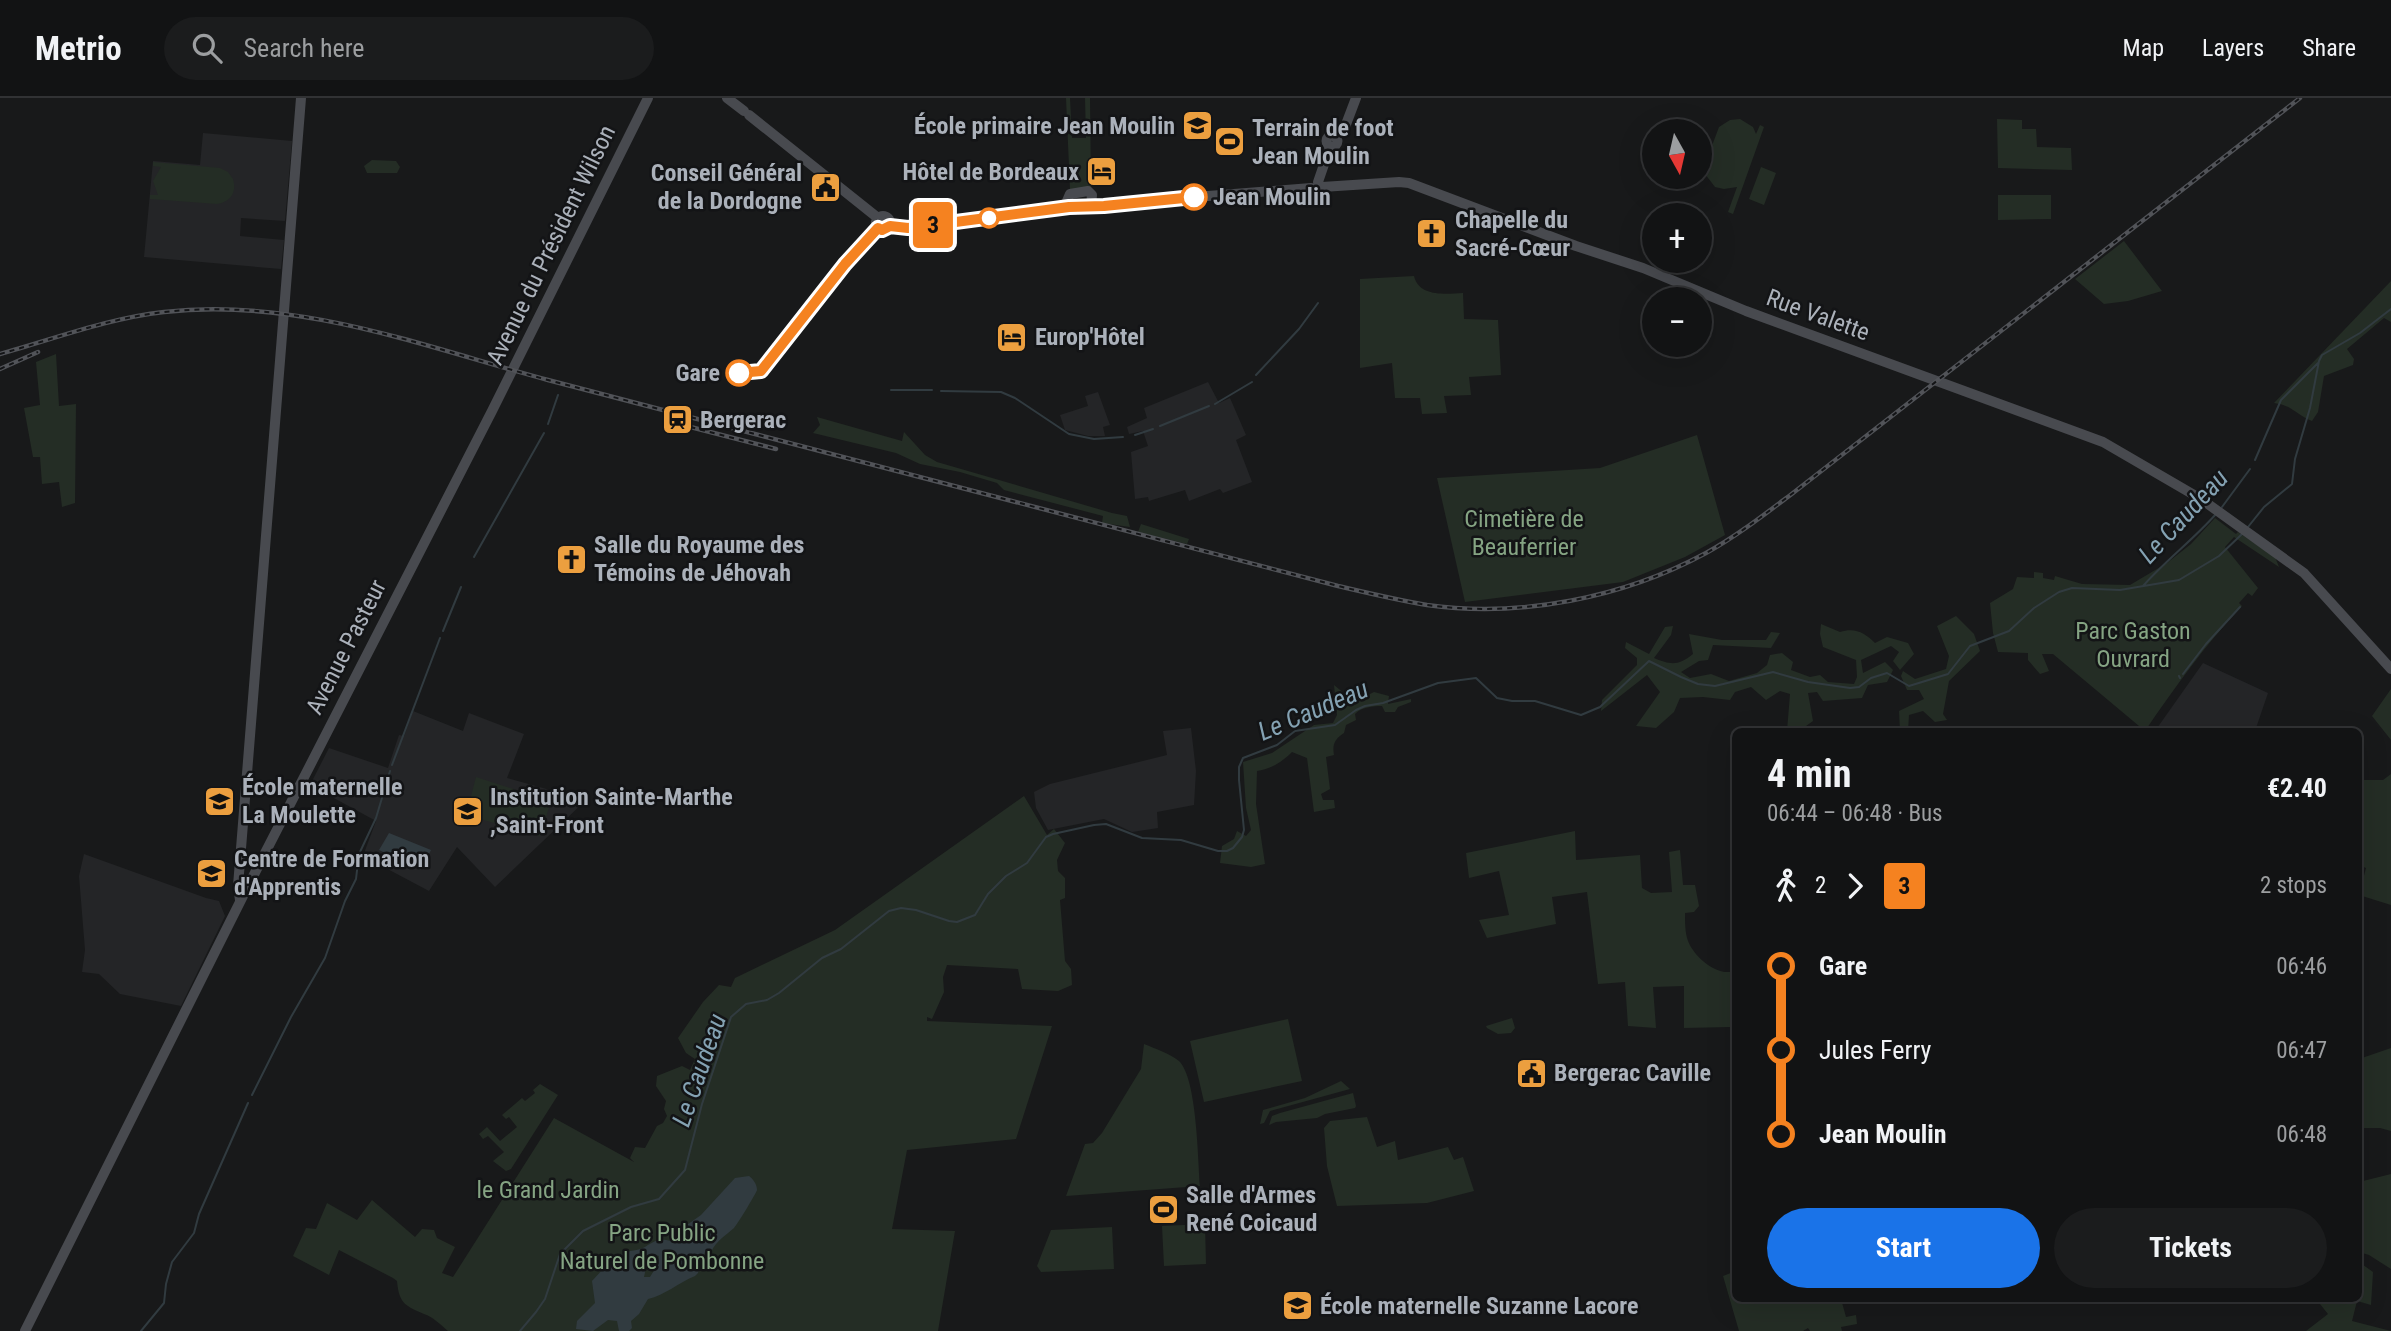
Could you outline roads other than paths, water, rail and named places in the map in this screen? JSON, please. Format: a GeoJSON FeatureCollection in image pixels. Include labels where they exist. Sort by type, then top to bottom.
{"type":"FeatureCollection","features":[{"type":"Feature","properties":{"kind":"main road"},"geometry":{"type":"LineString","coordinates":[[240,904],[238,886],[302,98]]}},
{"type":"Feature","properties":{"kind":"main road","name":"Avenue du Président Wilson"},"geometry":{"type":"LineString","coordinates":[[492,411],[648,98]]}},
{"type":"Feature","properties":{"kind":"main road"},"geometry":{"type":"LineString","coordinates":[[727,98],[878,218],[876,224],[880,229],[890,226],[908,228],[933,225],[1065,206],[1104,206],[1317,186],[1333,142],[1345,127],[1356,98]]}},
{"type":"Feature","properties":{"kind":"main road","name":"Rue Valette"},"geometry":{"type":"LineString","coordinates":[[1317,186],[1409,183],[1595,253],[1608,261],[1670,280],[2103,442],[2144,464],[2304,573],[2391,669]]}},
{"type":"Feature","properties":{"kind":"main road"},"geometry":{"type":"LineString","coordinates":[[1065,206],[1070,194],[1088,191],[1092,195],[1091,205]]}},
{"type":"Feature","properties":{"kind":"main road","name":"Avenue Pasteur"},"geometry":{"type":"LineString","coordinates":[[25,1331],[492,411]]}},
{"type":"Feature","properties":{"kind":"waterway"},"geometry":{"type":"LineString","coordinates":[[1256,375],[1299,329],[1318,303]]}},
{"type":"Feature","properties":{"kind":"waterway","name":"Le Caudeau"},"geometry":{"type":"LineString","coordinates":[[2248,527],[2264,507],[2292,484],[2295,459],[2322,355],[2360,333],[2391,309]]}},
{"type":"Feature","properties":{"kind":"waterway","name":"Le Caudeau"},"geometry":{"type":"LineString","coordinates":[[2255,460],[2281,400],[2318,363]]}},
{"type":"Feature","properties":{"kind":"waterway"},"geometry":{"type":"LineString","coordinates":[[1215,404],[1252,382]]}},
{"type":"Feature","properties":{"kind":"waterway"},"geometry":{"type":"LineString","coordinates":[[891,390],[932,390]]}},
{"type":"Feature","properties":{"kind":"waterway"},"geometry":{"type":"LineString","coordinates":[[941,391],[1001,392],[1015,398],[1069,434],[1094,439],[1123,437]]}},
{"type":"Feature","properties":{"kind":"waterway"},"geometry":{"type":"LineString","coordinates":[[548,424],[558,395]]}},
{"type":"Feature","properties":{"kind":"waterway"},"geometry":{"type":"LineString","coordinates":[[1160,426],[1209,406]]}},
{"type":"Feature","properties":{"kind":"waterway"},"geometry":{"type":"LineString","coordinates":[[1135,435],[1153,429]]}},
{"type":"Feature","properties":{"kind":"waterway"},"geometry":{"type":"LineString","coordinates":[[474,557],[544,433]]}},
{"type":"Feature","properties":{"kind":"waterway","name":"Le Caudeau"},"geometry":{"type":"LineString","coordinates":[[2222,507],[2250,469]]}},
{"type":"Feature","properties":{"kind":"waterway","name":"Le Caudeau"},"geometry":{"type":"LineString","coordinates":[[2143,586],[2216,514]]}},
{"type":"Feature","properties":{"kind":"waterway","name":"Le Caudeau"},"geometry":{"type":"LineString","coordinates":[[520,1331],[545,1299],[560,1254],[583,1231],[631,1207],[659,1199],[685,1170],[702,1104],[731,1017],[746,1004],[767,1000],[779,993],[822,958],[841,949],[889,911],[901,908],[916,910],[957,922],[975,915],[988,894],[1006,876],[1027,863],[1046,837],[1106,824],[1142,838],[1181,840],[1227,851],[1242,837],[1244,830],[1239,780],[1239,767],[1243,758],[1277,745],[1295,731],[1335,725],[1365,706],[1383,703],[1438,683],[1476,678],[1497,698],[1535,701],[1581,715],[1600,707],[1649,661],[1698,684],[1715,686],[1773,672],[1808,682],[1850,688],[1859,687],[1871,678],[1887,673],[1909,686],[1948,674],[1970,646],[2009,631],[2034,608],[2059,592],[2072,588],[2120,590],[2179,580],[2219,556],[2242,534]]}},
{"type":"Feature","properties":{"kind":"waterway"},"geometry":{"type":"LineString","coordinates":[[443,631],[461,587]]}},
{"type":"Feature","properties":{"kind":"waterway"},"geometry":{"type":"LineString","coordinates":[[2183,674],[2240,607]]}},
{"type":"Feature","properties":{"kind":"waterway"},"geometry":{"type":"LineString","coordinates":[[392,765],[440,638]]}},
{"type":"Feature","properties":{"kind":"waterway"},"geometry":{"type":"LineString","coordinates":[[359,854],[376,818],[390,771]]}},
{"type":"Feature","properties":{"kind":"waterway"},"geometry":{"type":"LineString","coordinates":[[252,1095],[291,1017],[325,958],[345,901],[356,879],[358,862]]}},
{"type":"Feature","properties":{"kind":"waterway"},"geometry":{"type":"LineString","coordinates":[[141,1331],[164,1303],[172,1262],[194,1233],[199,1214],[248,1103]]}},
{"type":"Feature","properties":{"kind":"railway"},"geometry":{"type":"LineString","coordinates":[[0,354],[102,324],[164,312],[214,309],[311,318],[406,340],[548,380],[1338,586],[1427,605],[1498,609],[1534,606],[1606,593],[1640,582],[1674,569],[1729,539],[1793,493],[2300,98]]}},
{"type":"Feature","properties":{"kind":"railway"},"geometry":{"type":"LineString","coordinates":[[0,369],[38,352]]}},
{"type":"Feature","properties":{"kind":"railway"},"geometry":{"type":"LineString","coordinates":[[671,422],[776,449]]}},
{"type":"Feature","properties":{"kind":"place","name":"École primaire Jean Moulin"},"geometry":{"type":"Point","coordinates":[1198,126]}},
{"type":"Feature","properties":{"kind":"place","name":"Terrain de foot Jean Moulin"},"geometry":{"type":"Point","coordinates":[1229,142]}},
{"type":"Feature","properties":{"kind":"place","name":"Hôtel de Bordeaux"},"geometry":{"type":"Point","coordinates":[1102,172]}},
{"type":"Feature","properties":{"kind":"place","name":"Conseil Général de la Dordogne"},"geometry":{"type":"Point","coordinates":[825,187]}},
{"type":"Feature","properties":{"kind":"place","name":"Jean Moulin"},"geometry":{"type":"Point","coordinates":[1194,197]}},
{"type":"Feature","properties":{"kind":"place","name":"Chapelle du Sacré-Cœur"},"geometry":{"type":"Point","coordinates":[1432,234]}},
{"type":"Feature","properties":{"kind":"place","name":"Europ'Hôtel"},"geometry":{"type":"Point","coordinates":[1012,337]}},
{"type":"Feature","properties":{"kind":"place","name":"Gare"},"geometry":{"type":"Point","coordinates":[739,373]}},
{"type":"Feature","properties":{"kind":"place","name":"Bergerac"},"geometry":{"type":"Point","coordinates":[677,420]}},
{"type":"Feature","properties":{"kind":"place","name":"Salle du Royaume des Témoins de Jéhovah"},"geometry":{"type":"Point","coordinates":[571,559]}},
{"type":"Feature","properties":{"kind":"place","name":"École maternelle La Moulette"},"geometry":{"type":"Point","coordinates":[219,801]}},
{"type":"Feature","properties":{"kind":"place","name":"Institution Sainte-Marthe ,Saint-Front"},"geometry":{"type":"Point","coordinates":[467,811]}},
{"type":"Feature","properties":{"kind":"place","name":"Centre de Formation d'Apprentis"},"geometry":{"type":"Point","coordinates":[211,873]}},
{"type":"Feature","properties":{"kind":"place","name":"Bergerac Caville"},"geometry":{"type":"Point","coordinates":[1531,1073]}},
{"type":"Feature","properties":{"kind":"place","name":"Salle d'Armes René Coicaud"},"geometry":{"type":"Point","coordinates":[1163,1209]}},
{"type":"Feature","properties":{"kind":"place","name":"École maternelle Suzanne Lacore"},"geometry":{"type":"Point","coordinates":[1297,1306]}},
{"type":"Feature","properties":{"kind":"park label","name":"Cimetière de Beauferrier"},"geometry":{"type":"Point","coordinates":[1524,533]}},
{"type":"Feature","properties":{"kind":"park label","name":"Parc Gaston Ouvrard"},"geometry":{"type":"Point","coordinates":[2133,645]}},
{"type":"Feature","properties":{"kind":"park label","name":"le Grand Jardin"},"geometry":{"type":"Point","coordinates":[548,1190]}},
{"type":"Feature","properties":{"kind":"park label","name":"Parc Public Naturel de Pombonne"},"geometry":{"type":"Point","coordinates":[662,1247]}}]}
